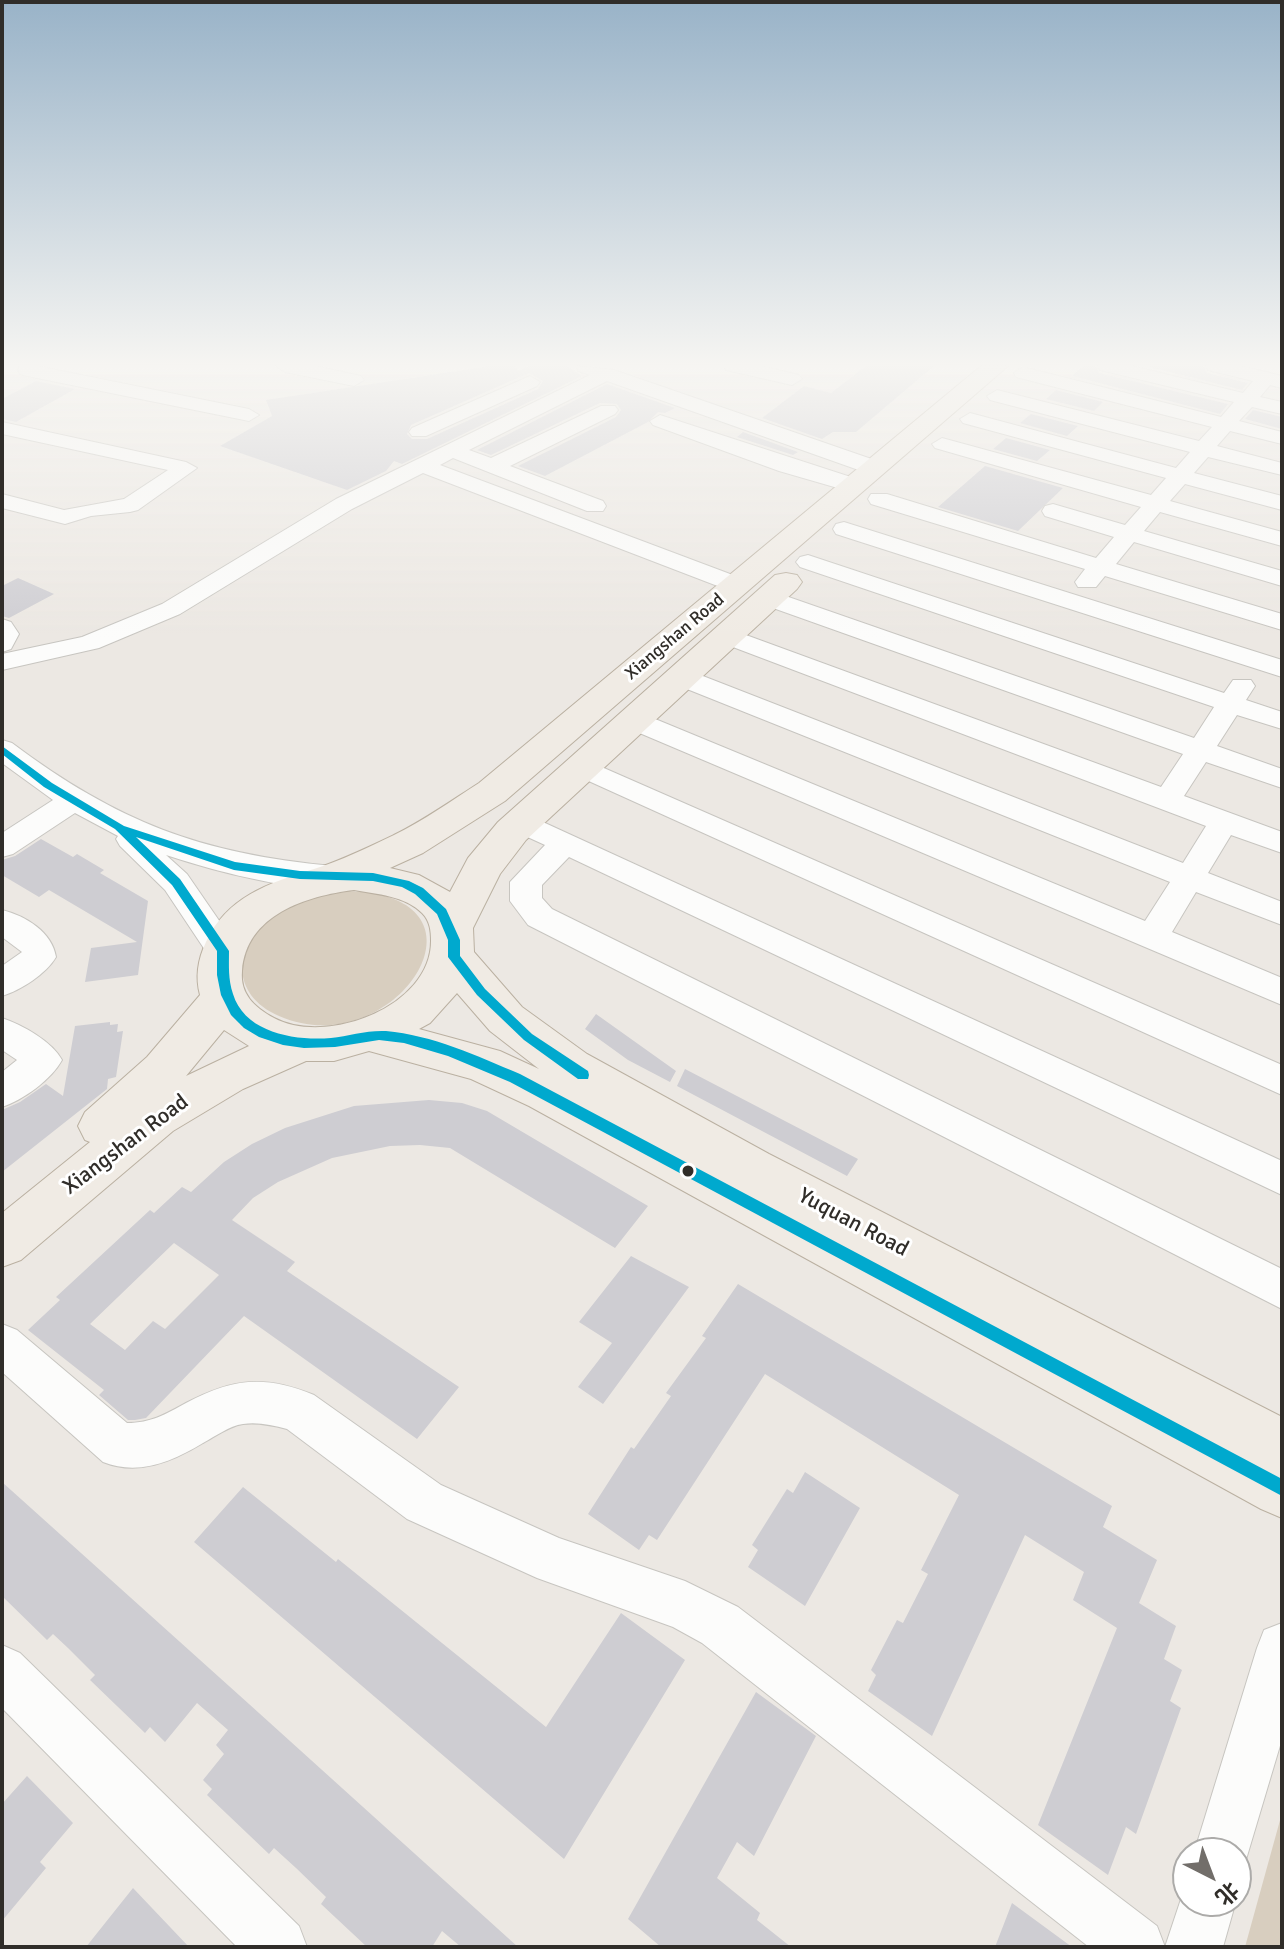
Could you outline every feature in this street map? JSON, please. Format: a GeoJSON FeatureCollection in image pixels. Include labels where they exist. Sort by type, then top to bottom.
{"type":"FeatureCollection","features":[{"type":"Feature","properties":{"kind":"main road","name":"Xiangshan Road"},"geometry":{"type":"LineString","coordinates":[[333,877],[409,844],[492,792],[737,585],[905,457]]}},
{"type":"Feature","properties":{"kind":"main road","name":"Xiangshan Road"},"geometry":{"type":"LineString","coordinates":[[453,943],[482,868],[521,822],[844,529],[870,484],[919,457]]}},
{"type":"Feature","properties":{"kind":"main road"},"geometry":{"type":"LineString","coordinates":[[333,877],[374,877],[411,887],[438,905],[453,943],[449,972],[429,1001],[373,1035],[326,1044],[281,1040],[254,1028],[232,1011],[219,982],[223,951],[236,928],[257,908],[292,888],[333,877]]}},
{"type":"Feature","properties":{"kind":"main road","name":"Yuquan Road"},"geometry":{"type":"LineString","coordinates":[[453,943],[486,999],[506,1019],[570,1067],[751,1169],[1282,1448]]}},
{"type":"Feature","properties":{"kind":"main road","name":"Xiangshan Road"},"geometry":{"type":"LineString","coordinates":[[2,1209],[155,1080],[224,998]]}},
{"type":"Feature","properties":{"kind":"main road","name":"Yuquan Road"},"geometry":{"type":"LineString","coordinates":[[373,1035],[447,1052],[535,1088],[1282,1488]]}},
{"type":"Feature","properties":{"kind":"main road","name":"Xiangshan Road"},"geometry":{"type":"LineString","coordinates":[[2,1244],[156,1117],[226,1076],[303,1043]]}},
{"type":"Feature","properties":{"kind":"street"},"geometry":{"type":"LineString","coordinates":[[2,501],[65,517],[89,510],[130,505],[186,468],[135,457]]}},
{"type":"Feature","properties":{"kind":"street"},"geometry":{"type":"LineString","coordinates":[[2,662],[90,643],[171,609],[316,520],[436,457]]}},
{"type":"Feature","properties":{"kind":"street"},"geometry":{"type":"LineString","coordinates":[[468,457],[622,516]]}},
{"type":"Feature","properties":{"kind":"street"},"geometry":{"type":"LineString","coordinates":[[492,466],[510,457]]}},
{"type":"Feature","properties":{"kind":"street"},"geometry":{"type":"LineString","coordinates":[[761,457],[787,466],[870,484]]}},
{"type":"Feature","properties":{"kind":"street"},"geometry":{"type":"LineString","coordinates":[[805,457],[1021,543],[1282,624],[1270,666],[1231,704],[1167,800]]}},
{"type":"Feature","properties":{"kind":"street"},"geometry":{"type":"LineString","coordinates":[[988,457],[1282,539]]}},
{"type":"Feature","properties":{"kind":"street"},"geometry":{"type":"LineString","coordinates":[[1113,457],[1282,503]]}},
{"type":"Feature","properties":{"kind":"street"},"geometry":{"type":"LineString","coordinates":[[1037,639],[1197,457]]}},
{"type":"Feature","properties":{"kind":"street"},"geometry":{"type":"LineString","coordinates":[[1235,457],[1282,469]]}},
{"type":"Feature","properties":{"kind":"street"},"geometry":{"type":"LineString","coordinates":[[420,465],[737,585]]}},
{"type":"Feature","properties":{"kind":"street"},"geometry":{"type":"LineString","coordinates":[[1021,543],[1082,483]]}},
{"type":"Feature","properties":{"kind":"street"},"geometry":{"type":"LineString","coordinates":[[1053,511],[1282,579]]}},
{"type":"Feature","properties":{"kind":"street"},"geometry":{"type":"LineString","coordinates":[[844,529],[1270,666]]}},
{"type":"Feature","properties":{"kind":"street"},"geometry":{"type":"LineString","coordinates":[[687,566],[708,549]]}},
{"type":"Feature","properties":{"kind":"street"},"geometry":{"type":"LineString","coordinates":[[808,562],[1282,721]]}},
{"type":"Feature","properties":{"kind":"street"},"geometry":{"type":"LineString","coordinates":[[768,598],[1282,779]]}},
{"type":"Feature","properties":{"kind":"street"},"geometry":{"type":"LineString","coordinates":[[2,627],[6,634],[2,644]]}},
{"type":"Feature","properties":{"kind":"street"},"geometry":{"type":"LineString","coordinates":[[726,636],[1282,843]]}},
{"type":"Feature","properties":{"kind":"street"},"geometry":{"type":"LineString","coordinates":[[681,677],[1282,914]]}},
{"type":"Feature","properties":{"kind":"street"},"geometry":{"type":"LineString","coordinates":[[633,720],[1282,992]]}},
{"type":"Feature","properties":{"kind":"street"},"geometry":{"type":"LineString","coordinates":[[2,749],[48,785],[119,827],[214,861],[277,872],[333,877]]}},
{"type":"Feature","properties":{"kind":"street"},"geometry":{"type":"LineString","coordinates":[[581,767],[1282,1081]]}},
{"type":"Feature","properties":{"kind":"street"},"geometry":{"type":"LineString","coordinates":[[2,847],[74,800]]}},
{"type":"Feature","properties":{"kind":"street"},"geometry":{"type":"LineString","coordinates":[[521,822],[1282,1179]]}},
{"type":"Feature","properties":{"kind":"street"},"geometry":{"type":"LineString","coordinates":[[1152,937],[1224,822]]}},
{"type":"Feature","properties":{"kind":"street"},"geometry":{"type":"LineString","coordinates":[[119,827],[176,882],[223,951]]}},
{"type":"Feature","properties":{"kind":"street"},"geometry":{"type":"LineString","coordinates":[[565,843],[526,882],[526,901],[540,917],[1282,1290]]}},
{"type":"Feature","properties":{"kind":"street"},"geometry":{"type":"LineString","coordinates":[[2,921],[37,944],[39,957],[2,983]]}},
{"type":"Feature","properties":{"kind":"street"},"geometry":{"type":"LineString","coordinates":[[2,1032],[44,1060],[2,1092]]}},
{"type":"Feature","properties":{"kind":"street"},"geometry":{"type":"LineString","coordinates":[[2,1344],[119,1446],[146,1446],[220,1408],[237,1403],[280,1403],[298,1410],[424,1502],[554,1561],[685,1606],[720,1625],[1136,1947]]}},
{"type":"Feature","properties":{"kind":"street"},"geometry":{"type":"LineString","coordinates":[[1227,1837],[1282,1648]]}},
{"type":"Feature","properties":{"kind":"street"},"geometry":{"type":"LineString","coordinates":[[2,1671],[278,1947]]}},
{"type":"Feature","properties":{"kind":"street"},"geometry":{"type":"LineString","coordinates":[[1194,1947],[1202,1917]]}},
{"type":"Feature","properties":{"kind":"shaded area"},"geometry":{"type":"Polygon","coordinates":[[[342,891],[392,898],[419,918],[427,944],[417,973],[395,999],[362,1018],[322,1025],[279,1016],[263,1007],[251,995],[242,968],[250,940],[281,910],[306,899],[342,891]]]}},
{"type":"Feature","properties":{"kind":"shaded area"},"geometry":{"type":"Polygon","coordinates":[[[1282,1813],[1282,1947],[1245,1947],[1282,1813]]]}},
{"type":"Feature","properties":{"kind":"building"},"geometry":{"type":"Polygon","coordinates":[[[252,457],[416,457],[402,464],[394,461],[386,471],[347,490],[252,457]]]}},
{"type":"Feature","properties":{"kind":"building"},"geometry":{"type":"Polygon","coordinates":[[[536,457],[581,457],[545,476],[518,466],[536,457]]]}},
{"type":"Feature","properties":{"kind":"building"},"geometry":{"type":"Polygon","coordinates":[[[985,466],[1063,488],[1018,531],[938,507],[985,466]]]}},
{"type":"Feature","properties":{"kind":"building"},"geometry":{"type":"Polygon","coordinates":[[[18,578],[54,594],[9,618],[2,616],[2,586],[18,578]]]}},
{"type":"Feature","properties":{"kind":"building"},"geometry":{"type":"Polygon","coordinates":[[[41,839],[73,857],[77,854],[104,870],[100,873],[148,901],[138,975],[85,982],[91,948],[137,942],[49,890],[39,897],[2,875],[2,860],[15,856],[41,839]]]}},
{"type":"Feature","properties":{"kind":"building"},"geometry":{"type":"Polygon","coordinates":[[[596,1014],[676,1071],[670,1082],[628,1060],[585,1029],[596,1014]]]}},
{"type":"Feature","properties":{"kind":"building"},"geometry":{"type":"Polygon","coordinates":[[[110,1022],[110,1025],[118,1024],[117,1032],[123,1031],[116,1077],[108,1079],[107,1089],[2,1172],[2,1110],[46,1084],[63,1096],[75,1026],[110,1022]]]}},
{"type":"Feature","properties":{"kind":"building"},"geometry":{"type":"Polygon","coordinates":[[[685,1069],[858,1159],[847,1176],[677,1086],[685,1069]]]}},
{"type":"Feature","properties":{"kind":"building"},"geometry":{"type":"Polygon","coordinates":[[[429,1100],[462,1103],[487,1111],[648,1206],[615,1248],[450,1148],[420,1145],[390,1146],[332,1158],[278,1182],[253,1198],[232,1220],[295,1262],[287,1271],[459,1387],[417,1439],[244,1316],[146,1418],[135,1420],[128,1420],[99,1395],[104,1390],[28,1330],[60,1300],[56,1297],[150,1210],[154,1213],[182,1187],[191,1192],[224,1162],[285,1128],[354,1106],[429,1100]],[[174,1243],[90,1324],[125,1350],[153,1321],[165,1329],[219,1275],[174,1243]]]}},
{"type":"Feature","properties":{"kind":"building"},"geometry":{"type":"Polygon","coordinates":[[[631,1256],[689,1287],[603,1404],[578,1387],[612,1343],[579,1322],[631,1256]]]}},
{"type":"Feature","properties":{"kind":"building"},"geometry":{"type":"Polygon","coordinates":[[[738,1284],[1112,1506],[1103,1527],[1157,1560],[1139,1603],[1176,1626],[1164,1659],[1182,1670],[1170,1701],[1181,1708],[1136,1834],[1126,1827],[1108,1875],[1038,1825],[1117,1628],[1073,1600],[1084,1572],[1025,1535],[932,1736],[868,1691],[876,1675],[871,1670],[897,1620],[903,1623],[928,1574],[921,1570],[959,1495],[765,1374],[657,1540],[649,1535],[639,1550],[588,1514],[631,1447],[634,1449],[671,1396],[666,1393],[706,1338],[702,1336],[738,1284]]]}},
{"type":"Feature","properties":{"kind":"building"},"geometry":{"type":"Polygon","coordinates":[[[805,1472],[860,1508],[805,1606],[748,1567],[758,1550],[752,1545],[787,1489],[793,1493],[805,1472]]]}},
{"type":"Feature","properties":{"kind":"building"},"geometry":{"type":"Polygon","coordinates":[[[2,1482],[518,1947],[461,1947],[442,1931],[432,1947],[367,1947],[321,1904],[326,1897],[296,1868],[274,1848],[269,1854],[207,1795],[212,1789],[203,1780],[224,1754],[216,1745],[228,1730],[197,1703],[165,1742],[150,1727],[145,1733],[90,1680],[95,1675],[68,1648],[53,1634],[47,1640],[2,1596],[2,1482]]]}},
{"type":"Feature","properties":{"kind":"building"},"geometry":{"type":"Polygon","coordinates":[[[243,1487],[336,1562],[338,1559],[546,1727],[621,1613],[685,1660],[564,1859],[194,1542],[243,1487]]]}},
{"type":"Feature","properties":{"kind":"building"},"geometry":{"type":"Polygon","coordinates":[[[756,1692],[816,1736],[754,1856],[737,1842],[717,1878],[760,1913],[757,1920],[791,1947],[661,1947],[628,1919],[756,1692]]]}},
{"type":"Feature","properties":{"kind":"building"},"geometry":{"type":"Polygon","coordinates":[[[27,1776],[73,1823],[40,1862],[46,1868],[2,1921],[2,1804],[27,1776]]]}},
{"type":"Feature","properties":{"kind":"building"},"geometry":{"type":"Polygon","coordinates":[[[133,1888],[189,1947],[86,1947],[133,1888]]]}},
{"type":"Feature","properties":{"kind":"building"},"geometry":{"type":"Polygon","coordinates":[[[1012,1903],[1072,1947],[995,1947],[1012,1903]]]}},
{"type":"Feature","properties":{"kind":"transit line"},"geometry":{"type":"LineString","coordinates":[[2,749],[48,785],[119,827],[176,882],[223,951],[227,995],[236,1012],[264,1034],[304,1043],[379,1036],[404,1039],[453,1052],[515,1078],[1282,1488]]}},
{"type":"Feature","properties":{"kind":"transit line"},"geometry":{"type":"LineString","coordinates":[[122,829],[234,866],[300,875],[373,877],[405,884],[419,891],[442,912],[454,940],[454,957],[481,992],[528,1037],[583,1075]]}}]}
